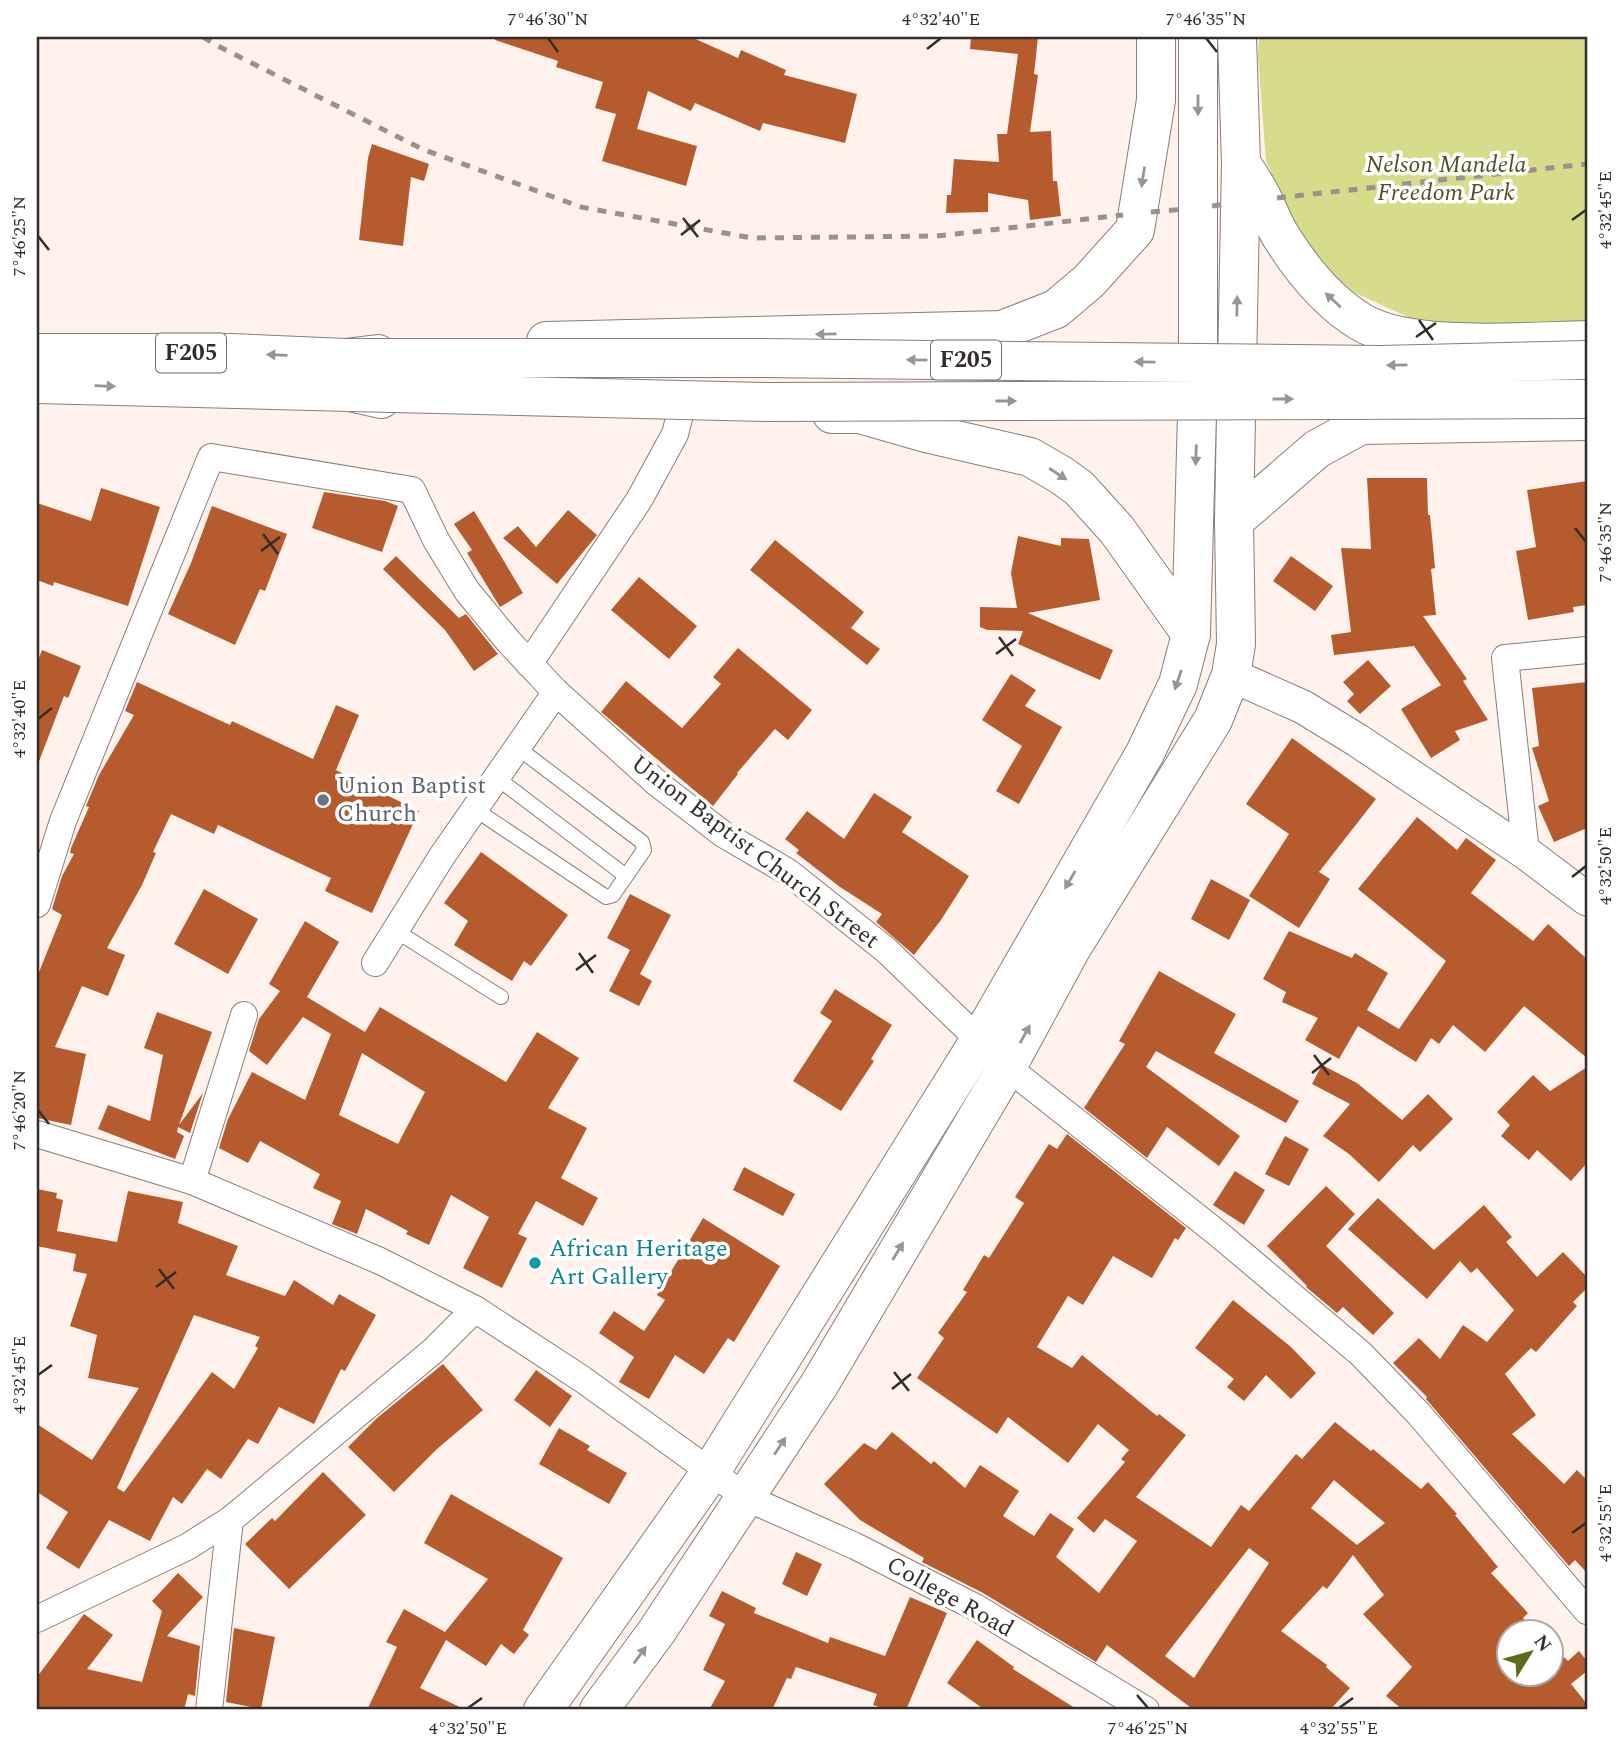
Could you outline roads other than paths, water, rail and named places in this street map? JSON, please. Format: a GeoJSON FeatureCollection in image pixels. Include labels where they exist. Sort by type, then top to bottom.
{"type":"FeatureCollection","features":[{"type":"Feature","properties":{"kind":"main road"},"geometry":{"type":"LineString","coordinates":[[37,384],[348,375],[498,342],[1002,330],[1056,309],[1089,281],[1135,230],[1156,100],[1156,37]]}},
{"type":"Feature","properties":{"kind":"main road"},"geometry":{"type":"LineString","coordinates":[[543,1710],[710,1473],[979,1041],[1145,752],[1178,684],[1191,635],[1198,377],[1198,37]]}},
{"type":"Feature","properties":{"kind":"main road"},"geometry":{"type":"LineString","coordinates":[[612,1706],[657,1631],[819,1385],[1007,1067],[1071,949],[1213,720],[1231,675],[1236,644],[1234,521],[1241,163],[1237,37]]}},
{"type":"Feature","properties":{"kind":"main road"},"geometry":{"type":"LineString","coordinates":[[1241,163],[1258,189],[1280,236],[1309,275],[1335,303],[1363,323],[1391,334],[1428,339],[1496,343],[1587,340]]}},
{"type":"Feature","properties":{"kind":"main road","name":"F205"},"geometry":{"type":"LineString","coordinates":[[37,353],[230,353],[348,375],[768,402],[1587,399]]}},
{"type":"Feature","properties":{"kind":"main road","name":"F205"},"geometry":{"type":"LineString","coordinates":[[348,375],[753,358],[1366,365],[1587,360]]}},
{"type":"Feature","properties":{"kind":"main road"},"geometry":{"type":"LineString","coordinates":[[348,375],[424,409],[860,414],[926,433],[1030,457],[1079,488],[1117,530],[1191,635]]}},
{"type":"Feature","properties":{"kind":"main road"},"geometry":{"type":"LineString","coordinates":[[1234,521],[1317,449],[1361,425],[1587,421]]}},
{"type":"Feature","properties":{"kind":"street"},"geometry":{"type":"LineString","coordinates":[[529,664],[639,500],[675,434],[681,411]]}},
{"type":"Feature","properties":{"kind":"street","name":"Union Baptist Church Street"},"geometry":{"type":"LineString","coordinates":[[37,904],[63,821],[211,457],[412,490],[436,540],[467,591],[556,692],[658,784],[723,834],[788,872],[876,942],[1007,1067],[1216,1231],[1361,1354],[1418,1413],[1587,1611]]}},
{"type":"Feature","properties":{"kind":"street"},"geometry":{"type":"LineString","coordinates":[[1526,853],[1505,659],[1587,650]]}},
{"type":"Feature","properties":{"kind":"street"},"geometry":{"type":"LineString","coordinates":[[1231,675],[1303,707],[1526,853],[1587,899]]}},
{"type":"Feature","properties":{"kind":"street"},"geometry":{"type":"LineString","coordinates":[[375,963],[442,856],[556,692]]}},
{"type":"Feature","properties":{"kind":"street"},"geometry":{"type":"LineString","coordinates":[[192,1181],[244,1015]]}},
{"type":"Feature","properties":{"kind":"street","name":"College Road"},"geometry":{"type":"LineString","coordinates":[[37,1133],[192,1181],[380,1261],[475,1309],[582,1379],[747,1498],[855,1546],[975,1607],[1146,1710]]}},
{"type":"Feature","properties":{"kind":"street"},"geometry":{"type":"LineString","coordinates":[[37,1619],[187,1547],[230,1520],[433,1351],[475,1309]]}},
{"type":"Feature","properties":{"kind":"street"},"geometry":{"type":"LineString","coordinates":[[209,1710],[230,1520]]}},
{"type":"Feature","properties":{"kind":"lane"},"geometry":{"type":"LineString","coordinates":[[476,810],[599,895],[606,897],[612,895],[644,850],[642,842],[518,748]]}},
{"type":"Feature","properties":{"kind":"lane"},"geometry":{"type":"LineString","coordinates":[[497,778],[626,876]]}},
{"type":"Feature","properties":{"kind":"lane"},"geometry":{"type":"LineString","coordinates":[[396,931],[501,997]]}},
{"type":"Feature","properties":{"kind":"railway"},"geometry":{"type":"LineString","coordinates":[[203,37],[422,149],[581,207],[752,238],[937,236],[1123,215]]}},
{"type":"Feature","properties":{"kind":"railway"},"geometry":{"type":"LineString","coordinates":[[1277,198],[1587,164]]}},
{"type":"Feature","properties":{"kind":"railway"},"geometry":{"type":"LineString","coordinates":[[1212,206],[1226,204]]}},
{"type":"Feature","properties":{"kind":"railway"},"geometry":{"type":"LineString","coordinates":[[1151,212],[1185,209]]}},
{"type":"Feature","properties":{"kind":"place","name":"Union Baptist Church"},"geometry":{"type":"Point","coordinates":[323,800]}},
{"type":"Feature","properties":{"kind":"place","name":"African Heritage Art Gallery"},"geometry":{"type":"Point","coordinates":[535,1263]}},
{"type":"Feature","properties":{"kind":"park label","name":"Nelson Mandela Freedom Park"},"geometry":{"type":"Point","coordinates":[1446,179]}}]}
